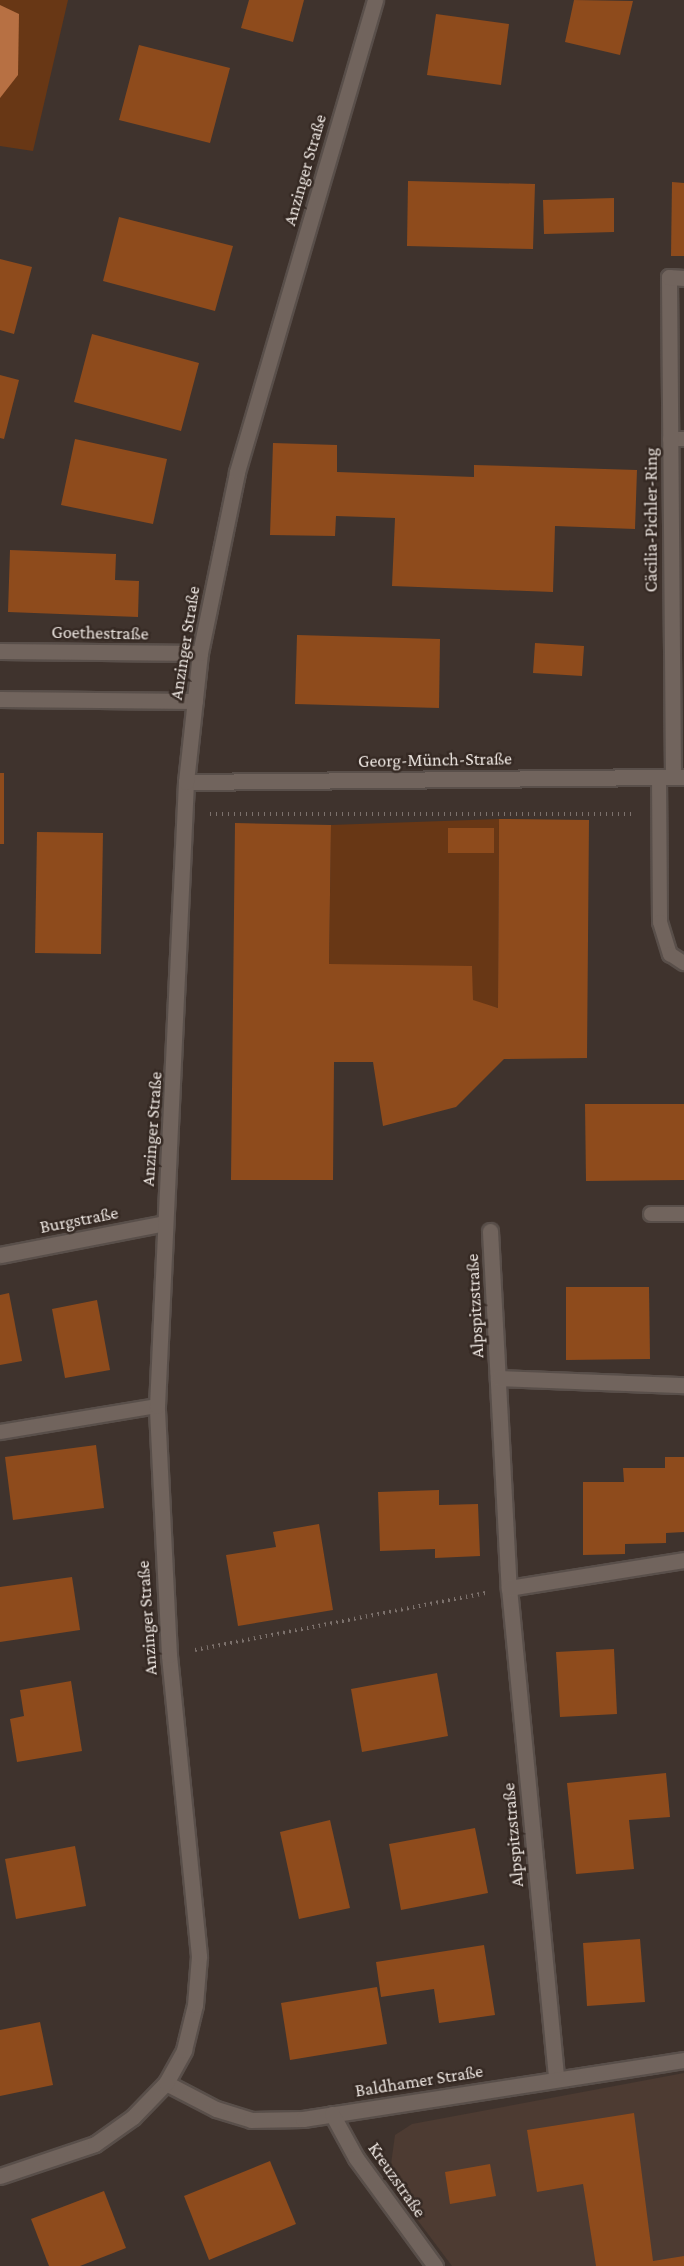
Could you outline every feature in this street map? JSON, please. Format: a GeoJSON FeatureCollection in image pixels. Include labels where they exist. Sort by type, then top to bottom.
{"type":"FeatureCollection","features":[{"type":"Feature","properties":{"kind":"street","name":"Anzinger Straße"},"geometry":{"type":"LineString","coordinates":[[0,2176],[95,2144],[133,2117],[166,2083],[192,2023],[199,1956],[169,1655],[157,1406],[186,782],[200,653],[237,472],[375,0]]}},
{"type":"Feature","properties":{"kind":"street","name":"Cäcilia-Pichler-Ring"},"geometry":{"type":"LineString","coordinates":[[672,777],[677,439],[669,278],[684,278]]}},
{"type":"Feature","properties":{"kind":"street","name":"Goethestraße"},"geometry":{"type":"LineString","coordinates":[[0,651],[200,653]]}},
{"type":"Feature","properties":{"kind":"street"},"geometry":{"type":"LineString","coordinates":[[0,699],[195,700]]}},
{"type":"Feature","properties":{"kind":"street","name":"Georg-Münch-Straße"},"geometry":{"type":"LineString","coordinates":[[186,782],[672,777]]}},
{"type":"Feature","properties":{"kind":"street","name":"Burgstraße"},"geometry":{"type":"LineString","coordinates":[[0,1255],[165,1223]]}},
{"type":"Feature","properties":{"kind":"street","name":"Alpspitzstraße"},"geometry":{"type":"LineString","coordinates":[[490,1231],[509,1588],[556,2079]]}},
{"type":"Feature","properties":{"kind":"street","name":"Alpspitzstraße"},"geometry":{"type":"LineString","coordinates":[[498,1378],[680,1385]]}},
{"type":"Feature","properties":{"kind":"street"},"geometry":{"type":"LineString","coordinates":[[509,1588],[684,1560]]}},
{"type":"Feature","properties":{"kind":"street","name":"Baldhamer Straße"},"geometry":{"type":"LineString","coordinates":[[166,2083],[216,2109],[251,2120],[332,2114],[684,2060]]}},
{"type":"Feature","properties":{"kind":"street","name":"Kreuzstraße"},"geometry":{"type":"LineString","coordinates":[[332,2114],[356,2158],[435,2266]]}},
{"type":"Feature","properties":{"kind":"lane"},"geometry":{"type":"LineString","coordinates":[[672,777],[660,814],[660,922],[670,954],[684,963]]}},
{"type":"Feature","properties":{"kind":"lane"},"geometry":{"type":"LineString","coordinates":[[651,1214],[684,1214]]}},
{"type":"Feature","properties":{"kind":"lane"},"geometry":{"type":"LineString","coordinates":[[0,1432],[157,1406]]}},
{"type":"Feature","properties":{"kind":"path"},"geometry":{"type":"LineString","coordinates":[[185,814],[660,814]]}},
{"type":"Feature","properties":{"kind":"path"},"geometry":{"type":"LineString","coordinates":[[196,1650],[509,1588]]}},
{"type":"Feature","properties":{"kind":"shaded area"},"geometry":{"type":"Polygon","coordinates":[[[0,0],[68,0],[33,151],[0,146],[0,0]]]}},
{"type":"Feature","properties":{"kind":"shaded area"},"geometry":{"type":"Polygon","coordinates":[[[0,5],[19,14],[18,75],[0,98],[0,5]]]}},
{"type":"Feature","properties":{"kind":"shaded area"},"geometry":{"type":"Polygon","coordinates":[[[499,819],[498,1008],[329,964],[331,825],[499,819]]]}},
{"type":"Feature","properties":{"kind":"shaded area"},"geometry":{"type":"Polygon","coordinates":[[[684,2073],[684,2266],[452,2266],[407,2206],[391,2164],[395,2135],[412,2124],[684,2073]]]}},
{"type":"Feature","properties":{"kind":"building"},"geometry":{"type":"Polygon","coordinates":[[[249,0],[304,0],[293,42],[241,28],[249,0]]]}},
{"type":"Feature","properties":{"kind":"building"},"geometry":{"type":"Polygon","coordinates":[[[574,0],[633,1],[620,55],[565,42],[574,0]]]}},
{"type":"Feature","properties":{"kind":"building"},"geometry":{"type":"Polygon","coordinates":[[[436,14],[509,24],[501,85],[427,75],[436,14]]]}},
{"type":"Feature","properties":{"kind":"building"},"geometry":{"type":"Polygon","coordinates":[[[139,45],[230,68],[210,143],[119,120],[139,45]]]}},
{"type":"Feature","properties":{"kind":"building"},"geometry":{"type":"Polygon","coordinates":[[[408,181],[535,184],[533,249],[407,246],[408,181]]]}},
{"type":"Feature","properties":{"kind":"building"},"geometry":{"type":"Polygon","coordinates":[[[672,182],[684,183],[684,256],[671,256],[672,182]]]}},
{"type":"Feature","properties":{"kind":"building"},"geometry":{"type":"Polygon","coordinates":[[[614,198],[614,232],[544,234],[543,200],[614,198]]]}},
{"type":"Feature","properties":{"kind":"building"},"geometry":{"type":"Polygon","coordinates":[[[119,217],[233,246],[215,311],[103,281],[119,217]]]}},
{"type":"Feature","properties":{"kind":"building"},"geometry":{"type":"Polygon","coordinates":[[[0,259],[32,267],[14,334],[0,330],[0,259]]]}},
{"type":"Feature","properties":{"kind":"building"},"geometry":{"type":"Polygon","coordinates":[[[92,334],[199,363],[181,431],[74,402],[92,334]]]}},
{"type":"Feature","properties":{"kind":"building"},"geometry":{"type":"Polygon","coordinates":[[[0,375],[19,380],[4,439],[0,438],[0,375]]]}},
{"type":"Feature","properties":{"kind":"building"},"geometry":{"type":"Polygon","coordinates":[[[75,439],[167,459],[153,524],[61,505],[75,439]]]}},
{"type":"Feature","properties":{"kind":"building"},"geometry":{"type":"Polygon","coordinates":[[[273,443],[337,445],[337,472],[474,477],[474,465],[637,470],[635,529],[555,526],[553,592],[392,586],[395,518],[336,516],[335,536],[270,535],[273,443]]]}},
{"type":"Feature","properties":{"kind":"building"},"geometry":{"type":"Polygon","coordinates":[[[10,550],[116,554],[115,580],[139,581],[138,617],[8,612],[10,550]]]}},
{"type":"Feature","properties":{"kind":"building"},"geometry":{"type":"Polygon","coordinates":[[[297,635],[440,639],[439,708],[295,704],[297,635]]]}},
{"type":"Feature","properties":{"kind":"building"},"geometry":{"type":"Polygon","coordinates":[[[535,643],[584,646],[582,676],[533,673],[535,643]]]}},
{"type":"Feature","properties":{"kind":"building"},"geometry":{"type":"Polygon","coordinates":[[[0,773],[4,773],[4,844],[0,844],[0,773]]]}},
{"type":"Feature","properties":{"kind":"building"},"geometry":{"type":"Polygon","coordinates":[[[499,819],[589,820],[587,1058],[504,1059],[456,1107],[383,1126],[373,1062],[334,1062],[333,1180],[231,1180],[235,823],[331,825],[329,964],[472,966],[473,1000],[498,1008],[499,819]]]}},
{"type":"Feature","properties":{"kind":"building"},"geometry":{"type":"Polygon","coordinates":[[[448,828],[494,828],[494,853],[448,853],[448,828]]]}},
{"type":"Feature","properties":{"kind":"building"},"geometry":{"type":"Polygon","coordinates":[[[37,832],[103,833],[101,954],[35,953],[37,832]]]}},
{"type":"Feature","properties":{"kind":"building"},"geometry":{"type":"Polygon","coordinates":[[[585,1104],[684,1104],[684,1180],[586,1181],[585,1104]]]}},
{"type":"Feature","properties":{"kind":"building"},"geometry":{"type":"Polygon","coordinates":[[[566,1287],[649,1287],[650,1359],[566,1360],[566,1287]]]}},
{"type":"Feature","properties":{"kind":"building"},"geometry":{"type":"Polygon","coordinates":[[[9,1293],[22,1361],[0,1365],[0,1295],[9,1293]]]}},
{"type":"Feature","properties":{"kind":"building"},"geometry":{"type":"Polygon","coordinates":[[[97,1300],[110,1370],[65,1378],[52,1309],[97,1300]]]}},
{"type":"Feature","properties":{"kind":"building"},"geometry":{"type":"Polygon","coordinates":[[[96,1445],[104,1508],[13,1520],[5,1457],[96,1445]]]}},
{"type":"Feature","properties":{"kind":"building"},"geometry":{"type":"Polygon","coordinates":[[[665,1457],[684,1457],[684,1532],[666,1533],[666,1543],[625,1544],[625,1554],[583,1555],[583,1482],[624,1482],[623,1468],[665,1468],[665,1457]]]}},
{"type":"Feature","properties":{"kind":"building"},"geometry":{"type":"Polygon","coordinates":[[[439,1490],[439,1505],[478,1504],[480,1556],[435,1558],[435,1549],[380,1551],[378,1492],[439,1490]]]}},
{"type":"Feature","properties":{"kind":"building"},"geometry":{"type":"Polygon","coordinates":[[[319,1524],[333,1610],[238,1626],[226,1555],[276,1547],[273,1532],[319,1524]]]}},
{"type":"Feature","properties":{"kind":"building"},"geometry":{"type":"Polygon","coordinates":[[[72,1577],[80,1630],[0,1642],[0,1587],[72,1577]]]}},
{"type":"Feature","properties":{"kind":"building"},"geometry":{"type":"Polygon","coordinates":[[[614,1649],[617,1714],[560,1717],[556,1652],[614,1649]]]}},
{"type":"Feature","properties":{"kind":"building"},"geometry":{"type":"Polygon","coordinates":[[[437,1673],[448,1736],[362,1752],[351,1689],[437,1673]]]}},
{"type":"Feature","properties":{"kind":"building"},"geometry":{"type":"Polygon","coordinates":[[[71,1681],[82,1751],[17,1762],[10,1719],[24,1716],[20,1690],[71,1681]]]}},
{"type":"Feature","properties":{"kind":"building"},"geometry":{"type":"Polygon","coordinates":[[[666,1773],[670,1817],[629,1820],[634,1869],[576,1874],[567,1783],[666,1773]]]}},
{"type":"Feature","properties":{"kind":"building"},"geometry":{"type":"Polygon","coordinates":[[[330,1820],[350,1908],[299,1919],[280,1832],[330,1820]]]}},
{"type":"Feature","properties":{"kind":"building"},"geometry":{"type":"Polygon","coordinates":[[[475,1828],[488,1893],[401,1910],[389,1844],[475,1828]]]}},
{"type":"Feature","properties":{"kind":"building"},"geometry":{"type":"Polygon","coordinates":[[[75,1846],[86,1906],[16,1919],[5,1859],[75,1846]]]}},
{"type":"Feature","properties":{"kind":"building"},"geometry":{"type":"Polygon","coordinates":[[[640,1939],[645,2002],[587,2006],[583,1943],[640,1939]]]}},
{"type":"Feature","properties":{"kind":"building"},"geometry":{"type":"Polygon","coordinates":[[[484,1945],[495,2015],[439,2023],[434,1989],[381,1997],[376,1962],[484,1945]]]}},
{"type":"Feature","properties":{"kind":"building"},"geometry":{"type":"Polygon","coordinates":[[[377,1987],[387,2044],[290,2060],[281,2003],[377,1987]]]}},
{"type":"Feature","properties":{"kind":"building"},"geometry":{"type":"Polygon","coordinates":[[[40,2022],[53,2085],[0,2096],[0,2030],[40,2022]]]}},
{"type":"Feature","properties":{"kind":"building"},"geometry":{"type":"Polygon","coordinates":[[[634,2113],[653,2261],[684,2256],[684,2266],[596,2266],[583,2184],[537,2192],[527,2130],[634,2113]]]}},
{"type":"Feature","properties":{"kind":"building"},"geometry":{"type":"Polygon","coordinates":[[[270,2161],[296,2224],[209,2260],[184,2196],[270,2161]]]}},
{"type":"Feature","properties":{"kind":"building"},"geometry":{"type":"Polygon","coordinates":[[[490,2164],[496,2196],[450,2204],[445,2172],[490,2164]]]}},
{"type":"Feature","properties":{"kind":"building"},"geometry":{"type":"Polygon","coordinates":[[[104,2191],[126,2248],[80,2266],[49,2266],[31,2219],[104,2191]]]}}]}
